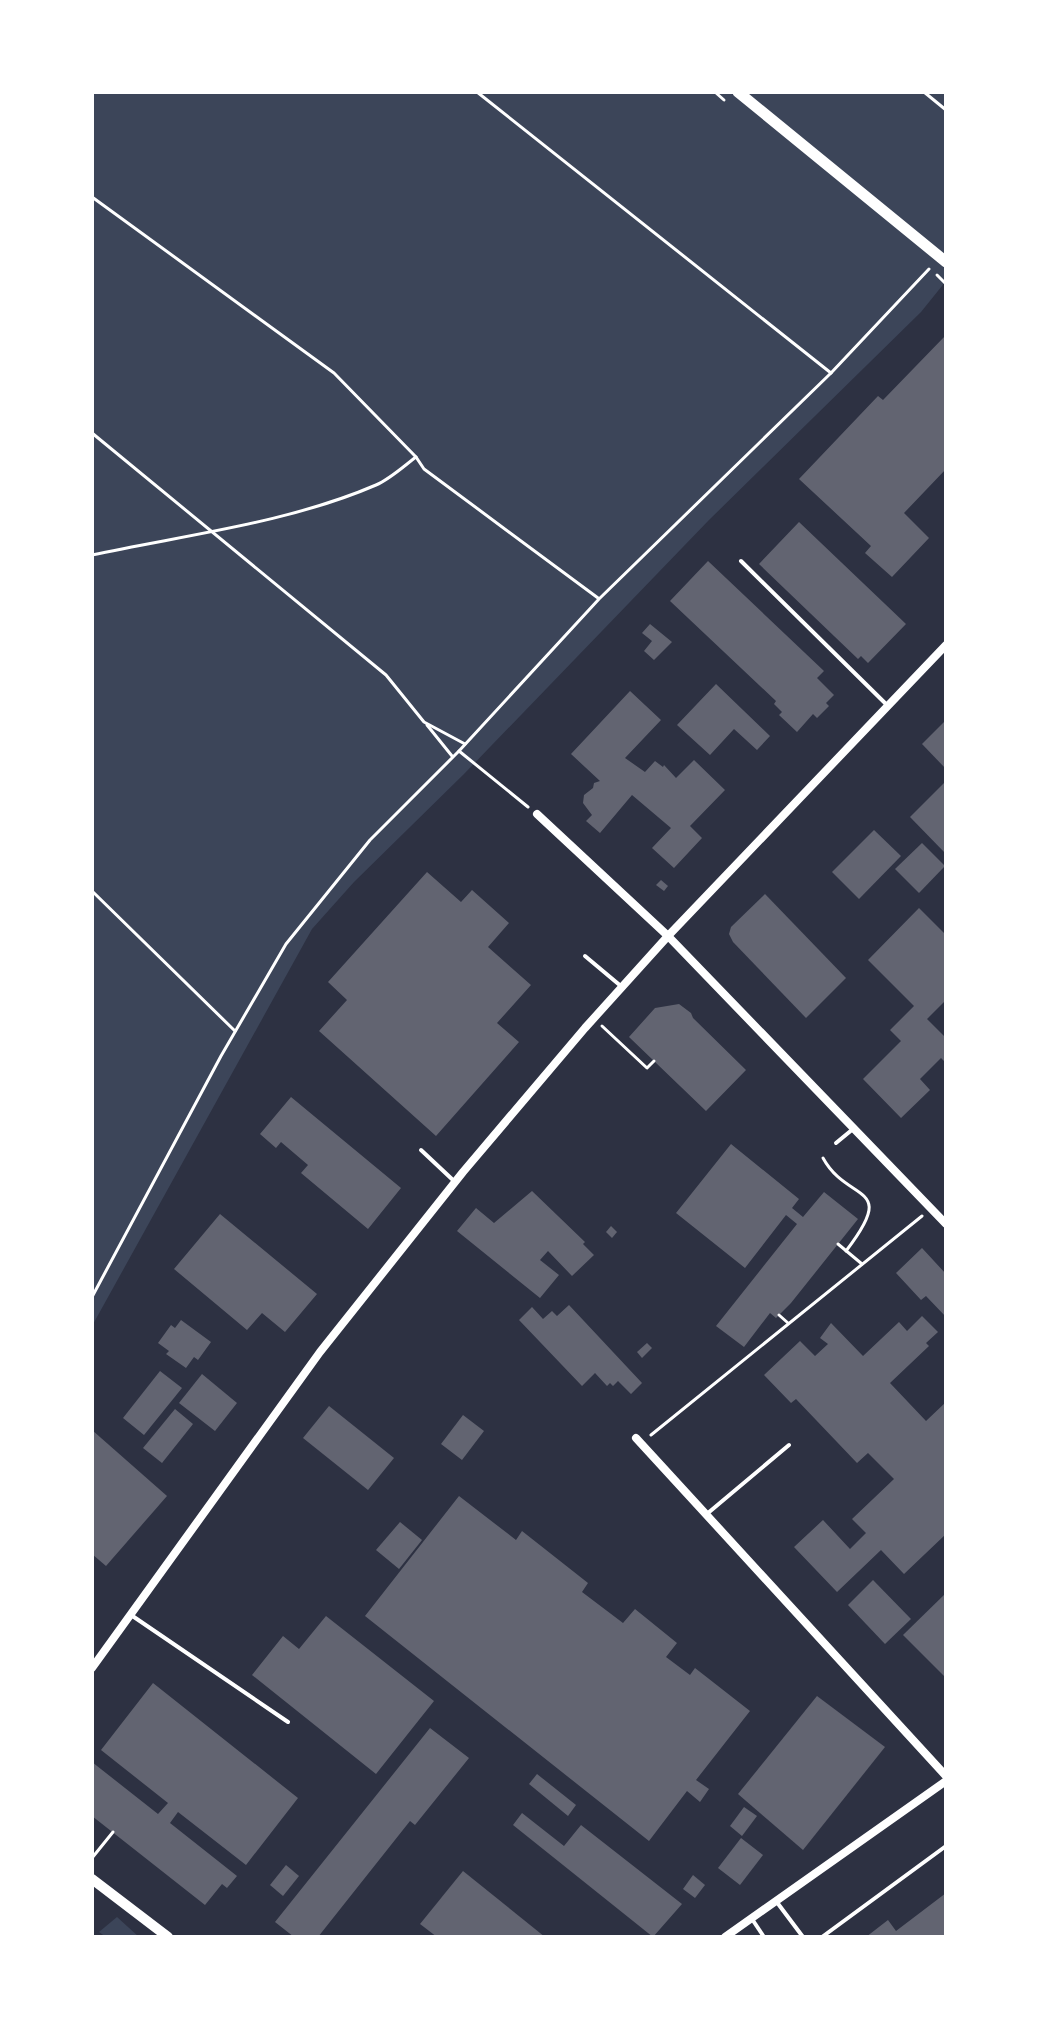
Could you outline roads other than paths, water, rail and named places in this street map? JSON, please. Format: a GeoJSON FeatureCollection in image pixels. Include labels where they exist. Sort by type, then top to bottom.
{"type":"FeatureCollection","features":[{"type":"Feature","properties":{"kind":"main road"},"geometry":{"type":"LineString","coordinates":[[738,92],[944,260]]}},
{"type":"Feature","properties":{"kind":"street"},"geometry":{"type":"LineString","coordinates":[[92,1668],[320,1352],[455,1182],[668,936],[945,649]]}},
{"type":"Feature","properties":{"kind":"street"},"geometry":{"type":"LineString","coordinates":[[537,814],[668,936],[946,1224]]}},
{"type":"Feature","properties":{"kind":"street"},"geometry":{"type":"LineString","coordinates":[[639,1440],[946,1779],[725,1937]]}},
{"type":"Feature","properties":{"kind":"street"},"geometry":{"type":"LineString","coordinates":[[92,1879],[168,1937]]}},
{"type":"Feature","properties":{"kind":"lane"},"geometry":{"type":"LineString","coordinates":[[741,561],[888,706]]}},
{"type":"Feature","properties":{"kind":"lane"},"geometry":{"type":"LineString","coordinates":[[585,956],[622,987]]}},
{"type":"Feature","properties":{"kind":"lane"},"geometry":{"type":"LineString","coordinates":[[836,1143],[855,1127]]}},
{"type":"Feature","properties":{"kind":"lane"},"geometry":{"type":"LineString","coordinates":[[421,1150],[455,1182]]}},
{"type":"Feature","properties":{"kind":"lane"},"geometry":{"type":"LineString","coordinates":[[706,1515],[789,1445]]}},
{"type":"Feature","properties":{"kind":"lane"},"geometry":{"type":"LineString","coordinates":[[131,1615],[288,1722]]}},
{"type":"Feature","properties":{"kind":"lane"},"geometry":{"type":"LineString","coordinates":[[822,1937],[946,1846]]}},
{"type":"Feature","properties":{"kind":"lane"},"geometry":{"type":"LineString","coordinates":[[776,1901],[803,1937]]}},
{"type":"Feature","properties":{"kind":"lane"},"geometry":{"type":"LineString","coordinates":[[752,1918],[764,1937]]}}]}
